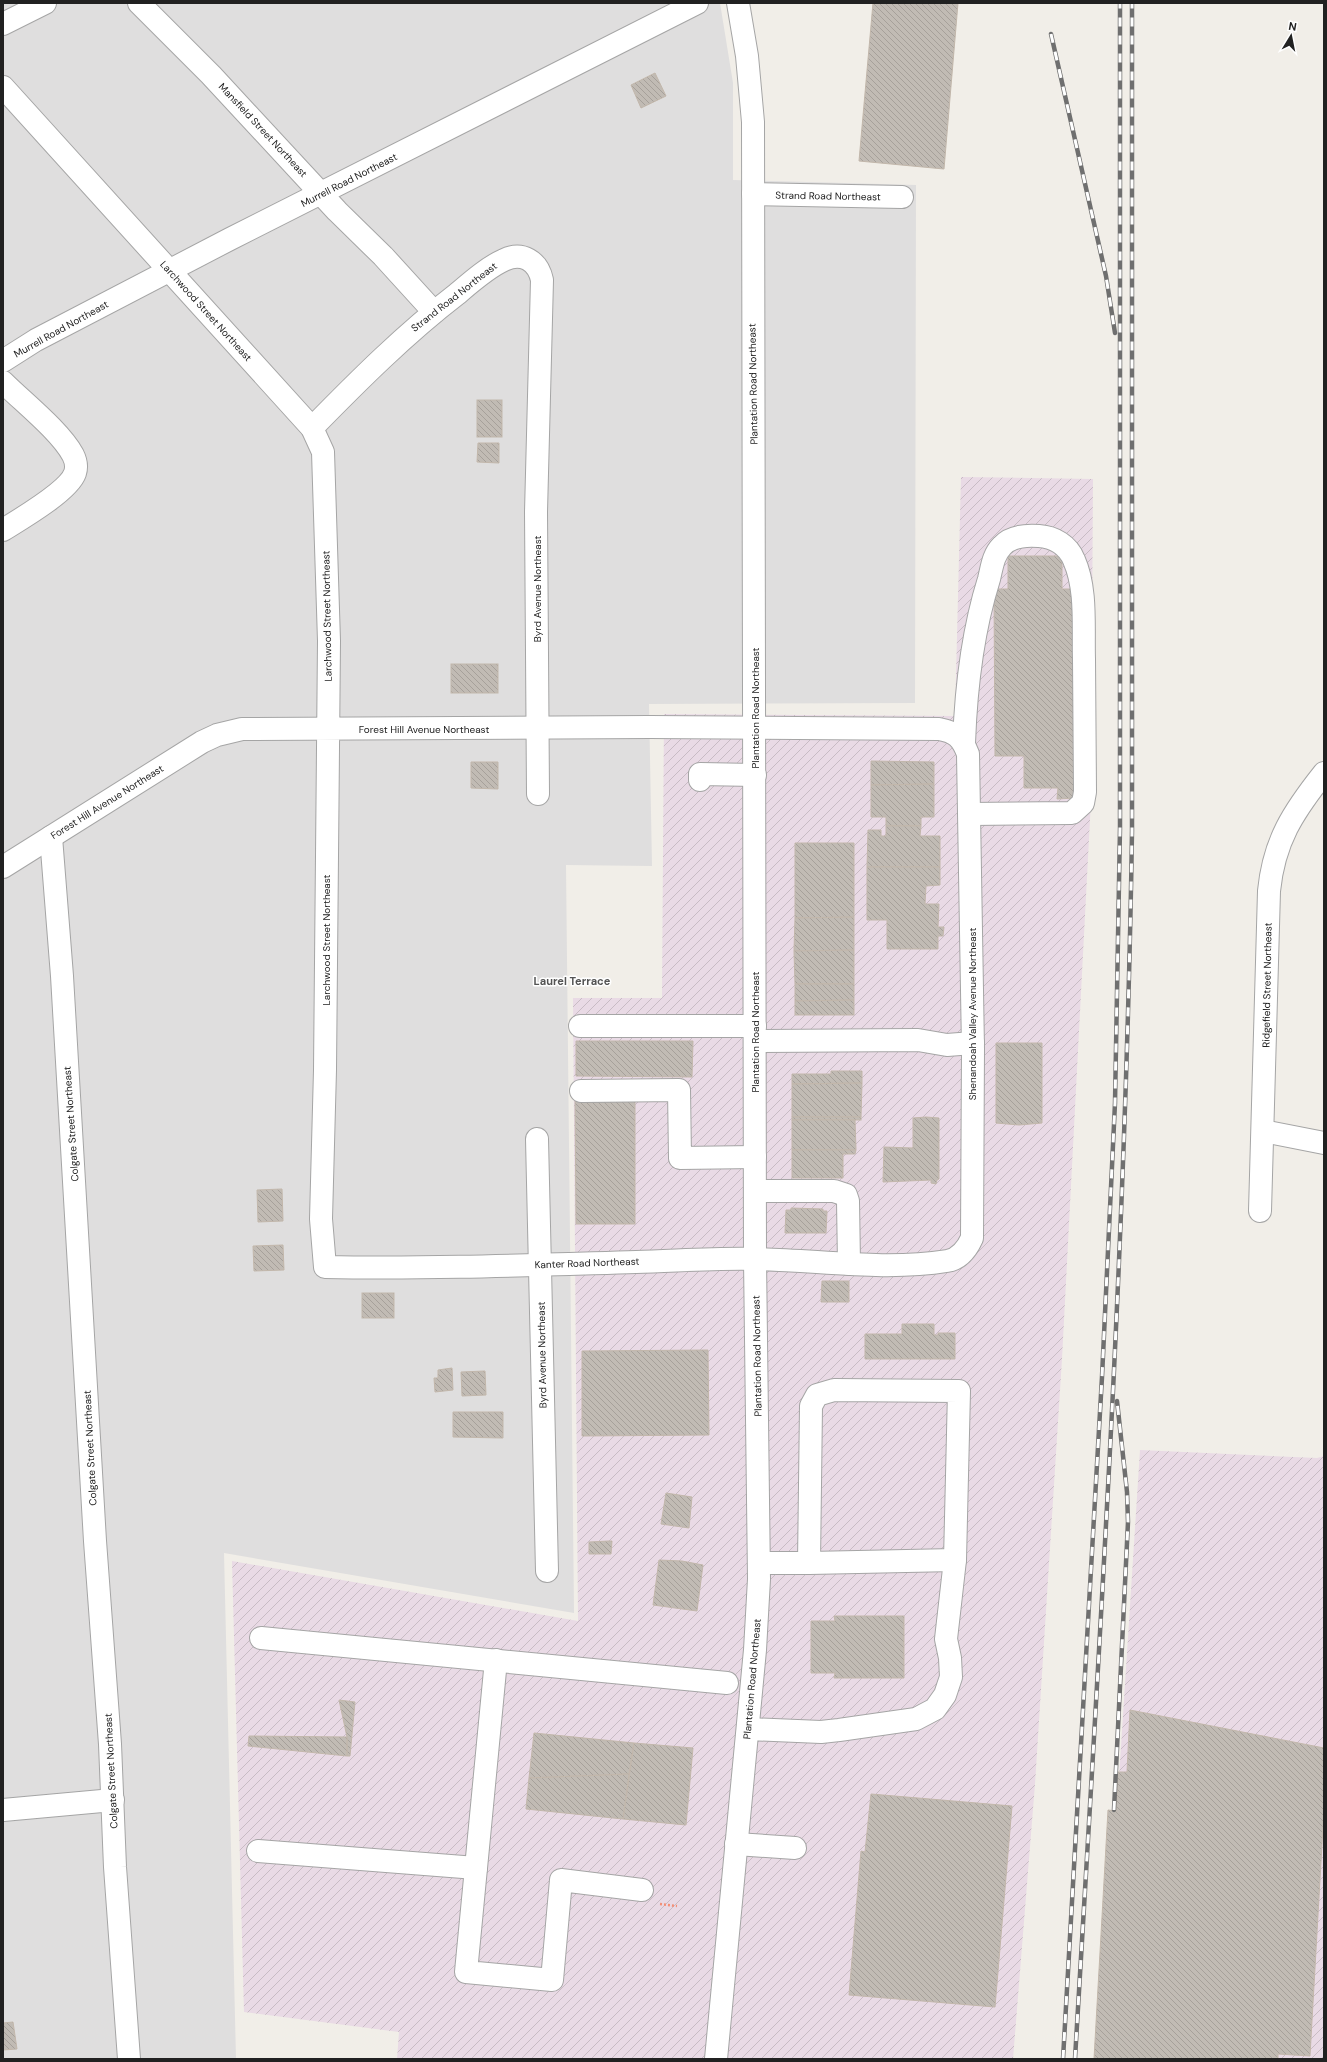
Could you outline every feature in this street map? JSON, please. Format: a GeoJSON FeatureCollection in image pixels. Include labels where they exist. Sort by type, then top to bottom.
{"type":"FeatureCollection","features":[{"type":"Feature","properties":{"kind":"street"},"geometry":{"type":"LineString","coordinates":[[3,24],[45,3]]}},
{"type":"Feature","properties":{"kind":"street","name":"Mansfield Street Northeast"},"geometry":{"type":"LineString","coordinates":[[139,3],[211,75],[321,194],[383,256],[434,312]]}},
{"type":"Feature","properties":{"kind":"street","name":"Murrell Road Northeast"},"geometry":{"type":"LineString","coordinates":[[3,361],[36,340],[697,3]]}},
{"type":"Feature","properties":{"kind":"street","name":"Plantation Road Northeast"},"geometry":{"type":"LineString","coordinates":[[716,2059],[755,1650],[759,1563],[755,1259],[755,729],[752,327],[753,122],[747,56],[738,3]]}},
{"type":"Feature","properties":{"kind":"street","name":"Larchwood Street Northeast"},"geometry":{"type":"LineString","coordinates":[[3,87],[130,225],[169,272],[312,428],[322,452],[329,641],[325,1070],[321,1219],[325,1267]]}},
{"type":"Feature","properties":{"kind":"street","name":"Strand Road Northeast"},"geometry":{"type":"LineString","coordinates":[[753,194],[902,197]]}},
{"type":"Feature","properties":{"kind":"street","name":"Strand Road Northeast"},"geometry":{"type":"LineString","coordinates":[[312,428],[420,322],[503,260],[514,257],[526,258],[534,262],[540,271],[542,280],[539,384]]}},
{"type":"Feature","properties":{"kind":"street"},"geometry":{"type":"LineString","coordinates":[[3,382],[56,434],[73,455],[76,463],[75,474],[69,482],[42,505],[3,530]]}},
{"type":"Feature","properties":{"kind":"street","name":"Byrd Avenue Northeast"},"geometry":{"type":"LineString","coordinates":[[538,794],[536,512],[539,384]]}},
{"type":"Feature","properties":{"kind":"street","name":"Shenandoah Valley Avenue Northeast"},"geometry":{"type":"LineString","coordinates":[[849,1264],[909,1265],[949,1261],[955,1259],[966,1250],[972,1238],[973,1043],[970,814],[968,754],[964,743],[969,663],[981,603],[994,558],[1002,545],[1014,538],[1027,535],[1046,536],[1062,543],[1074,558],[1081,583],[1085,792],[1083,803],[1072,813],[970,814]]}},
{"type":"Feature","properties":{"kind":"street","name":"Forest Hill Avenue Northeast"},"geometry":{"type":"LineString","coordinates":[[3,867],[202,742],[218,735],[242,729],[537,729],[650,727],[755,729],[940,729],[957,734],[964,743]]}},
{"type":"Feature","properties":{"kind":"street","name":"Ridgefield Street Northeast"},"geometry":{"type":"LineString","coordinates":[[1260,1211],[1269,891],[1271,870],[1277,849],[1290,821],[1303,800],[1324,773]]}},
{"type":"Feature","properties":{"kind":"street"},"geometry":{"type":"LineString","coordinates":[[700,780],[700,774],[755,775]]}},
{"type":"Feature","properties":{"kind":"street","name":"Colgate Street Northeast"},"geometry":{"type":"LineString","coordinates":[[51,836],[62,976],[113,1800],[115,1867],[129,2059]]}},
{"type":"Feature","properties":{"kind":"street"},"geometry":{"type":"LineString","coordinates":[[580,1026],[918,1040],[947,1045],[973,1043]]}},
{"type":"Feature","properties":{"kind":"street"},"geometry":{"type":"LineString","coordinates":[[581,1091],[679,1090],[680,1158],[755,1157]]}},
{"type":"Feature","properties":{"kind":"street"},"geometry":{"type":"LineString","coordinates":[[1263,1131],[1324,1143]]}},
{"type":"Feature","properties":{"kind":"street","name":"Byrd Avenue Northeast"},"geometry":{"type":"LineString","coordinates":[[536,1139],[547,1571]]}},
{"type":"Feature","properties":{"kind":"street"},"geometry":{"type":"LineString","coordinates":[[755,1191],[834,1191],[846,1194],[848,1201],[849,1264]]}},
{"type":"Feature","properties":{"kind":"street","name":"Kanter Road Northeast"},"geometry":{"type":"LineString","coordinates":[[325,1267],[755,1259],[849,1264]]}},
{"type":"Feature","properties":{"kind":"street"},"geometry":{"type":"LineString","coordinates":[[748,1729],[821,1732],[916,1719],[936,1709],[945,1695],[950,1677],[950,1658],[946,1639],[955,1560],[959,1391],[834,1390],[817,1395],[812,1406],[808,1563]]}},
{"type":"Feature","properties":{"kind":"street"},"geometry":{"type":"LineString","coordinates":[[759,1563],[955,1560]]}},
{"type":"Feature","properties":{"kind":"street"},"geometry":{"type":"LineString","coordinates":[[261,1638],[728,1683]]}},
{"type":"Feature","properties":{"kind":"street"},"geometry":{"type":"LineString","coordinates":[[496,1660],[466,1972],[552,1980],[561,1880],[642,1890]]}},
{"type":"Feature","properties":{"kind":"street"},"geometry":{"type":"LineString","coordinates":[[3,1810],[113,1800]]}},
{"type":"Feature","properties":{"kind":"street"},"geometry":{"type":"LineString","coordinates":[[736,1844],[795,1848]]}},
{"type":"Feature","properties":{"kind":"street"},"geometry":{"type":"LineString","coordinates":[[258,1851],[476,1868]]}},
{"type":"Feature","properties":{"kind":"path"},"geometry":{"type":"LineString","coordinates":[[660,1904],[677,1906]]}},
{"type":"Feature","properties":{"kind":"shaded area"},"geometry":{"type":"Polygon","coordinates":[[[3,3],[720,3],[733,83],[733,180],[916,185],[915,703],[649,704],[652,866],[566,865],[574,1613],[224,1553],[236,2059],[3,2059],[3,3]]]}},
{"type":"Feature","properties":{"kind":"shaded area"},"geometry":{"type":"Polygon","coordinates":[[[961,477],[1093,479],[1091,800],[1062,1359],[1035,1784],[1013,2059],[397,2059],[399,2032],[244,2012],[232,1561],[578,1621],[573,998],[662,998],[664,714],[955,716],[961,477]]]}},
{"type":"Feature","properties":{"kind":"shaded area"},"geometry":{"type":"Polygon","coordinates":[[[1140,1450],[1317,1458],[1324,1456],[1324,2059],[1101,2059],[1140,1450]]]}},
{"type":"Feature","properties":{"kind":"building"},"geometry":{"type":"Polygon","coordinates":[[[873,3],[958,3],[944,169],[859,161],[873,3]]]}},
{"type":"Feature","properties":{"kind":"building"},"geometry":{"type":"Polygon","coordinates":[[[655,73],[666,96],[641,108],[631,85],[655,73]]]}},
{"type":"Feature","properties":{"kind":"building"},"geometry":{"type":"Polygon","coordinates":[[[477,400],[502,400],[502,437],[477,437],[477,400]]]}},
{"type":"Feature","properties":{"kind":"building"},"geometry":{"type":"Polygon","coordinates":[[[478,443],[499,443],[499,463],[477,462],[478,443]]]}},
{"type":"Feature","properties":{"kind":"building"},"geometry":{"type":"Polygon","coordinates":[[[1008,556],[1062,556],[1062,589],[1075,589],[1076,798],[1057,799],[1058,788],[1024,788],[1024,756],[995,756],[994,589],[1008,589],[1008,556]]]}},
{"type":"Feature","properties":{"kind":"building"},"geometry":{"type":"Polygon","coordinates":[[[451,664],[498,664],[498,693],[451,693],[451,664]]]}},
{"type":"Feature","properties":{"kind":"building"},"geometry":{"type":"Polygon","coordinates":[[[871,761],[934,762],[934,784],[871,785],[871,761]]]}},
{"type":"Feature","properties":{"kind":"building"},"geometry":{"type":"Polygon","coordinates":[[[471,762],[498,762],[498,789],[471,788],[471,762]]]}},
{"type":"Feature","properties":{"kind":"building"},"geometry":{"type":"Polygon","coordinates":[[[934,784],[934,817],[921,817],[921,826],[886,826],[886,817],[871,817],[871,785],[934,784]]]}},
{"type":"Feature","properties":{"kind":"building"},"geometry":{"type":"Polygon","coordinates":[[[886,826],[921,826],[920,836],[940,836],[940,867],[867,867],[868,830],[881,830],[881,836],[886,836],[886,826]]]}},
{"type":"Feature","properties":{"kind":"building"},"geometry":{"type":"Polygon","coordinates":[[[795,843],[854,843],[854,917],[795,918],[795,843]]]}},
{"type":"Feature","properties":{"kind":"building"},"geometry":{"type":"Polygon","coordinates":[[[867,867],[940,867],[940,885],[926,886],[925,904],[939,904],[938,927],[944,927],[943,936],[938,936],[938,949],[887,949],[887,920],[867,920],[867,867]]]}},
{"type":"Feature","properties":{"kind":"building"},"geometry":{"type":"Polygon","coordinates":[[[854,917],[854,950],[794,951],[795,918],[854,917]]]}},
{"type":"Feature","properties":{"kind":"building"},"geometry":{"type":"Polygon","coordinates":[[[854,950],[854,984],[795,984],[794,951],[854,950]]]}},
{"type":"Feature","properties":{"kind":"building"},"geometry":{"type":"Polygon","coordinates":[[[795,984],[854,984],[854,1000],[795,1001],[795,984]]]}},
{"type":"Feature","properties":{"kind":"building"},"geometry":{"type":"Polygon","coordinates":[[[854,1000],[854,1015],[795,1015],[795,1001],[854,1000]]]}},
{"type":"Feature","properties":{"kind":"building"},"geometry":{"type":"Polygon","coordinates":[[[576,1041],[693,1041],[692,1077],[576,1076],[576,1041]]]}},
{"type":"Feature","properties":{"kind":"building"},"geometry":{"type":"Polygon","coordinates":[[[996,1043],[1042,1043],[1042,1123],[1019,1125],[996,1123],[996,1043]]]}},
{"type":"Feature","properties":{"kind":"building"},"geometry":{"type":"Polygon","coordinates":[[[831,1071],[862,1071],[862,1083],[792,1084],[792,1074],[831,1074],[831,1071]]]}},
{"type":"Feature","properties":{"kind":"building"},"geometry":{"type":"Polygon","coordinates":[[[862,1083],[861,1117],[792,1117],[792,1084],[862,1083]]]}},
{"type":"Feature","properties":{"kind":"building"},"geometry":{"type":"Polygon","coordinates":[[[575,1097],[635,1097],[635,1224],[576,1224],[575,1097]]]}},
{"type":"Feature","properties":{"kind":"building"},"geometry":{"type":"Polygon","coordinates":[[[792,1117],[861,1117],[861,1120],[792,1120],[792,1117]]]}},
{"type":"Feature","properties":{"kind":"building"},"geometry":{"type":"Polygon","coordinates":[[[913,1118],[939,1118],[939,1179],[937,1180],[936,1184],[931,1183],[931,1180],[883,1182],[884,1147],[913,1148],[913,1118]]]}},
{"type":"Feature","properties":{"kind":"building"},"geometry":{"type":"Polygon","coordinates":[[[792,1120],[855,1120],[856,1150],[792,1150],[792,1120]]]}},
{"type":"Feature","properties":{"kind":"building"},"geometry":{"type":"Polygon","coordinates":[[[792,1150],[856,1150],[855,1154],[843,1154],[843,1178],[792,1178],[792,1150]]]}},
{"type":"Feature","properties":{"kind":"building"},"geometry":{"type":"Polygon","coordinates":[[[282,1189],[283,1221],[258,1222],[257,1190],[282,1189]]]}},
{"type":"Feature","properties":{"kind":"building"},"geometry":{"type":"Polygon","coordinates":[[[791,1208],[823,1209],[823,1211],[827,1211],[826,1233],[785,1233],[786,1210],[791,1210],[791,1208]]]}},
{"type":"Feature","properties":{"kind":"building"},"geometry":{"type":"Polygon","coordinates":[[[283,1245],[284,1270],[254,1271],[253,1246],[283,1245]]]}},
{"type":"Feature","properties":{"kind":"building"},"geometry":{"type":"Polygon","coordinates":[[[822,1281],[849,1281],[849,1302],[821,1302],[822,1281]]]}},
{"type":"Feature","properties":{"kind":"building"},"geometry":{"type":"Polygon","coordinates":[[[362,1293],[394,1293],[394,1318],[362,1318],[362,1293]]]}},
{"type":"Feature","properties":{"kind":"building"},"geometry":{"type":"Polygon","coordinates":[[[902,1324],[934,1324],[934,1335],[938,1335],[938,1333],[955,1333],[955,1359],[865,1359],[865,1334],[902,1334],[902,1324]]]}},
{"type":"Feature","properties":{"kind":"building"},"geometry":{"type":"Polygon","coordinates":[[[708,1350],[709,1435],[582,1436],[582,1351],[708,1350]]]}},
{"type":"Feature","properties":{"kind":"building"},"geometry":{"type":"Polygon","coordinates":[[[452,1368],[453,1390],[435,1392],[434,1378],[438,1378],[438,1370],[452,1368]]]}},
{"type":"Feature","properties":{"kind":"building"},"geometry":{"type":"Polygon","coordinates":[[[485,1371],[486,1395],[462,1396],[461,1372],[485,1371]]]}},
{"type":"Feature","properties":{"kind":"building"},"geometry":{"type":"Polygon","coordinates":[[[453,1412],[503,1412],[503,1438],[453,1437],[453,1412]]]}},
{"type":"Feature","properties":{"kind":"building"},"geometry":{"type":"Polygon","coordinates":[[[666,1493],[692,1497],[689,1528],[661,1524],[666,1493]]]}},
{"type":"Feature","properties":{"kind":"building"},"geometry":{"type":"Polygon","coordinates":[[[612,1541],[611,1554],[589,1554],[589,1542],[612,1541]]]}},
{"type":"Feature","properties":{"kind":"building"},"geometry":{"type":"Polygon","coordinates":[[[659,1560],[682,1561],[703,1565],[697,1611],[653,1605],[659,1560]]]}},
{"type":"Feature","properties":{"kind":"building"},"geometry":{"type":"Polygon","coordinates":[[[834,1616],[904,1616],[904,1678],[834,1678],[835,1673],[811,1673],[811,1621],[835,1621],[834,1616]]]}},
{"type":"Feature","properties":{"kind":"building"},"geometry":{"type":"Polygon","coordinates":[[[339,1700],[355,1702],[350,1756],[347,1756],[347,1737],[339,1700]]]}},
{"type":"Feature","properties":{"kind":"building"},"geometry":{"type":"Polygon","coordinates":[[[1130,1710],[1324,1748],[1324,1809],[1310,2056],[1278,2054],[1278,2059],[1094,2059],[1108,1810],[1116,1811],[1118,1772],[1127,1772],[1130,1710]]]}},
{"type":"Feature","properties":{"kind":"building"},"geometry":{"type":"Polygon","coordinates":[[[534,1733],[634,1743],[629,1774],[529,1778],[534,1733]]]}},
{"type":"Feature","properties":{"kind":"building"},"geometry":{"type":"Polygon","coordinates":[[[249,1736],[347,1737],[347,1756],[248,1746],[249,1736]]]}},
{"type":"Feature","properties":{"kind":"building"},"geometry":{"type":"Polygon","coordinates":[[[634,1743],[693,1748],[686,1825],[623,1819],[634,1743]]]}},
{"type":"Feature","properties":{"kind":"building"},"geometry":{"type":"Polygon","coordinates":[[[629,1774],[623,1819],[526,1809],[529,1778],[629,1774]]]}},
{"type":"Feature","properties":{"kind":"building"},"geometry":{"type":"Polygon","coordinates":[[[871,1794],[1012,1806],[995,2007],[849,1995],[861,1851],[865,1852],[871,1794]]]}},
{"type":"Feature","properties":{"kind":"building"},"geometry":{"type":"Polygon","coordinates":[[[13,2022],[17,2049],[3,2050],[3,2023],[13,2022]]]}},
{"type":"Feature","properties":{"kind":"railway"},"geometry":{"type":"LineString","coordinates":[[1063,2059],[1102,1377],[1115,1103],[1120,828],[1120,3]]}},
{"type":"Feature","properties":{"kind":"railway"},"geometry":{"type":"LineString","coordinates":[[1075,2059],[1118,1292],[1129,985],[1132,831],[1132,3]]}},
{"type":"Feature","properties":{"kind":"railway"},"geometry":{"type":"LineString","coordinates":[[1051,34],[1106,276],[1115,333]]}},
{"type":"Feature","properties":{"kind":"railway"},"geometry":{"type":"LineString","coordinates":[[1114,1810],[1128,1522],[1127,1492],[1117,1401]]}},
{"type":"Feature","properties":{"kind":"district","name":"Laurel Terrace"},"geometry":{"type":"Point","coordinates":[572,981]}}]}
